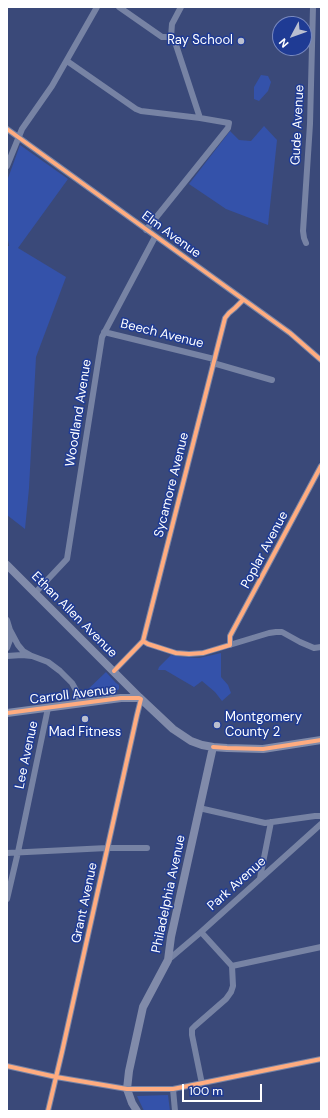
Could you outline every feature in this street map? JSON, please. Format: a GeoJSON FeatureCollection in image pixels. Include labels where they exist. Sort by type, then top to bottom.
{"type":"FeatureCollection","features":[{"type":"Feature","properties":{"kind":"main road","name":"Ethan Allen Avenue"},"geometry":{"type":"LineString","coordinates":[[7,565],[141,699]]}},
{"type":"Feature","properties":{"kind":"main road","name":"Carroll Avenue"},"geometry":{"type":"LineString","coordinates":[[7,714],[121,698],[141,699]]}},
{"type":"Feature","properties":{"kind":"main road"},"geometry":{"type":"LineString","coordinates":[[141,699],[173,730],[202,746],[263,749],[321,740]]}},
{"type":"Feature","properties":{"kind":"main road","name":"Philadelphia Avenue"},"geometry":{"type":"LineString","coordinates":[[137,1111],[132,1103],[127,1089],[128,1071],[144,1007],[168,960],[171,937],[213,747]]}},
{"type":"Feature","properties":{"kind":"street"},"geometry":{"type":"LineString","coordinates":[[7,166],[22,129],[52,86],[96,7]]}},
{"type":"Feature","properties":{"kind":"street"},"geometry":{"type":"LineString","coordinates":[[119,7],[162,37],[171,37]]}},
{"type":"Feature","properties":{"kind":"street"},"geometry":{"type":"LineString","coordinates":[[182,7],[172,24],[171,37],[176,45],[200,118]]}},
{"type":"Feature","properties":{"kind":"street","name":"Gude Avenue"},"geometry":{"type":"LineString","coordinates":[[306,243],[303,231],[310,124],[313,7]]}},
{"type":"Feature","properties":{"kind":"street"},"geometry":{"type":"LineString","coordinates":[[67,61],[141,111],[229,123],[228,128],[146,230]]}},
{"type":"Feature","properties":{"kind":"street","name":"Elm Avenue"},"geometry":{"type":"LineString","coordinates":[[7,129],[290,333],[321,360]]}},
{"type":"Feature","properties":{"kind":"street","name":"Woodland Avenue"},"geometry":{"type":"LineString","coordinates":[[36,593],[67,560],[102,337],[155,237]]}},
{"type":"Feature","properties":{"kind":"street","name":"Sycamore Avenue"},"geometry":{"type":"LineString","coordinates":[[114,671],[143,641],[225,318],[243,300]]}},
{"type":"Feature","properties":{"kind":"street","name":"Beech Avenue"},"geometry":{"type":"LineString","coordinates":[[104,332],[214,361],[272,380]]}},
{"type":"Feature","properties":{"kind":"street","name":"Poplar Avenue"},"geometry":{"type":"LineString","coordinates":[[230,644],[230,636],[321,466]]}},
{"type":"Feature","properties":{"kind":"street"},"geometry":{"type":"LineString","coordinates":[[7,620],[10,630],[23,651],[48,662],[60,671],[72,683],[77,692],[80,704]]}},
{"type":"Feature","properties":{"kind":"street"},"geometry":{"type":"LineString","coordinates":[[7,648],[10,640],[10,630]]}},
{"type":"Feature","properties":{"kind":"street"},"geometry":{"type":"LineString","coordinates":[[143,641],[176,653],[189,654],[202,653],[269,633],[282,632],[314,648],[321,647]]}},
{"type":"Feature","properties":{"kind":"street"},"geometry":{"type":"LineString","coordinates":[[7,656],[32,656]]}},
{"type":"Feature","properties":{"kind":"street","name":"Grant Avenue"},"geometry":{"type":"LineString","coordinates":[[48,1111],[141,699]]}},
{"type":"Feature","properties":{"kind":"street","name":"Lee Avenue"},"geometry":{"type":"LineString","coordinates":[[7,899],[48,708]]}},
{"type":"Feature","properties":{"kind":"street"},"geometry":{"type":"LineString","coordinates":[[199,808],[265,823],[321,816]]}},
{"type":"Feature","properties":{"kind":"street"},"geometry":{"type":"LineString","coordinates":[[260,878],[271,822]]}},
{"type":"Feature","properties":{"kind":"street","name":"Park Avenue"},"geometry":{"type":"LineString","coordinates":[[168,960],[320,825]]}},
{"type":"Feature","properties":{"kind":"street"},"geometry":{"type":"LineString","coordinates":[[7,853],[107,848],[146,848]]}},
{"type":"Feature","properties":{"kind":"street"},"geometry":{"type":"LineString","coordinates":[[201,932],[232,966],[233,986],[231,992],[226,998],[192,1029],[202,1084]]}},
{"type":"Feature","properties":{"kind":"street"},"geometry":{"type":"LineString","coordinates":[[232,966],[321,947]]}},
{"type":"Feature","properties":{"kind":"street"},"geometry":{"type":"LineString","coordinates":[[7,1066],[56,1077],[127,1089],[173,1089],[321,1059]]}},
{"type":"Feature","properties":{"kind":"street"},"geometry":{"type":"LineString","coordinates":[[173,1089],[175,1111]]}},
{"type":"Feature","properties":{"kind":"shaded area"},"geometry":{"type":"Polygon","coordinates":[[[261,75],[268,76],[271,82],[268,91],[259,101],[254,99],[254,87],[261,75]]]}},
{"type":"Feature","properties":{"kind":"shaded area"},"geometry":{"type":"Polygon","coordinates":[[[264,126],[277,140],[268,225],[226,209],[189,184],[230,131],[239,140],[251,141],[264,126]]]}},
{"type":"Feature","properties":{"kind":"shaded area"},"geometry":{"type":"Polygon","coordinates":[[[20,145],[68,179],[18,248],[66,277],[36,357],[29,488],[25,529],[7,515],[7,246],[9,246],[7,235],[7,181],[20,145]]]}},
{"type":"Feature","properties":{"kind":"shaded area"},"geometry":{"type":"Polygon","coordinates":[[[221,653],[221,677],[228,685],[231,693],[222,701],[215,692],[202,681],[194,687],[165,670],[158,670],[159,667],[171,655],[199,658],[221,653]]]}},
{"type":"Feature","properties":{"kind":"shaded area"},"geometry":{"type":"Polygon","coordinates":[[[106,672],[119,685],[119,689],[102,691],[100,693],[84,696],[83,694],[106,672]]]}},
{"type":"Feature","properties":{"kind":"shaded area"},"geometry":{"type":"Polygon","coordinates":[[[168,1095],[170,1111],[144,1111],[137,1096],[168,1095]]]}},
{"type":"Feature","properties":{"kind":"cycle path"},"geometry":{"type":"LineString","coordinates":[[7,129],[290,333],[321,360]]}},
{"type":"Feature","properties":{"kind":"cycle path"},"geometry":{"type":"LineString","coordinates":[[114,671],[143,641],[225,318],[243,300]]}},
{"type":"Feature","properties":{"kind":"cycle path"},"geometry":{"type":"LineString","coordinates":[[143,641],[176,653],[189,654],[203,653],[230,645],[230,636],[321,466]]}},
{"type":"Feature","properties":{"kind":"cycle path"},"geometry":{"type":"LineString","coordinates":[[7,713],[121,698],[141,699],[48,1111]]}},
{"type":"Feature","properties":{"kind":"cycle path"},"geometry":{"type":"LineString","coordinates":[[213,747],[263,749],[321,740]]}},
{"type":"Feature","properties":{"kind":"cycle path"},"geometry":{"type":"LineString","coordinates":[[7,1066],[56,1077],[127,1089],[173,1089],[321,1059]]}},
{"type":"Feature","properties":{"kind":"place","name":"Ray School"},"geometry":{"type":"Point","coordinates":[241,41]}},
{"type":"Feature","properties":{"kind":"place","name":"Mad Fitness"},"geometry":{"type":"Point","coordinates":[85,719]}},
{"type":"Feature","properties":{"kind":"place","name":"Montgomery County 2"},"geometry":{"type":"Point","coordinates":[217,725]}}]}
